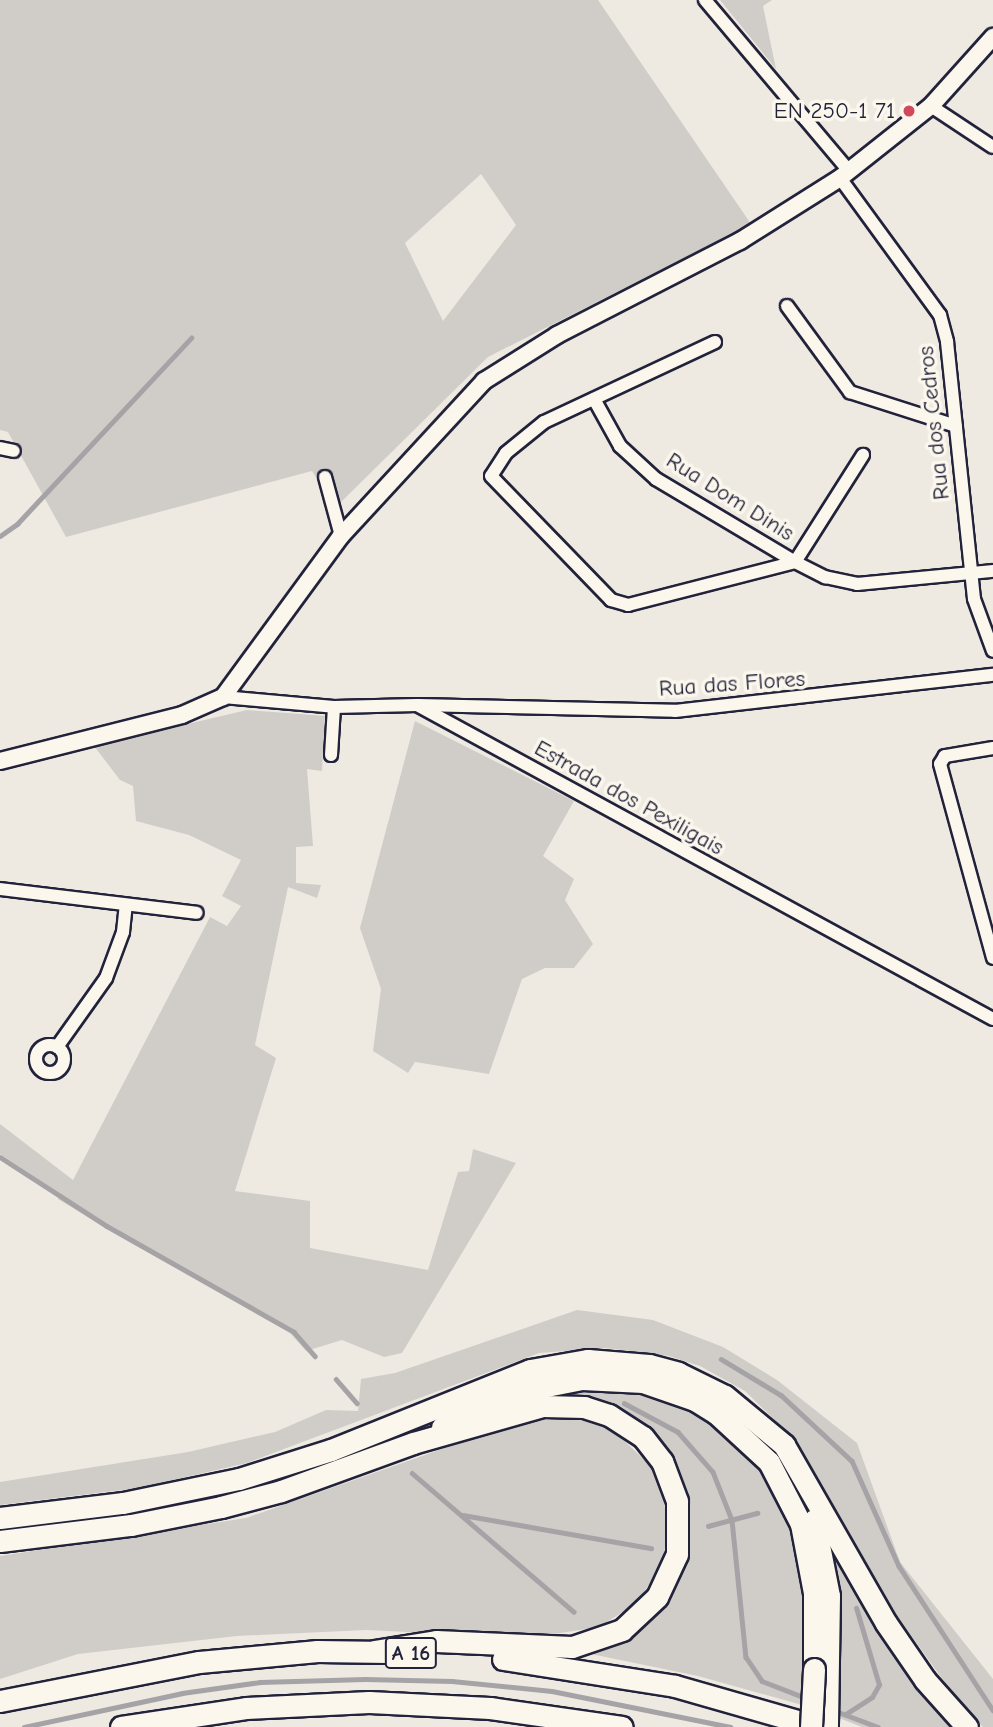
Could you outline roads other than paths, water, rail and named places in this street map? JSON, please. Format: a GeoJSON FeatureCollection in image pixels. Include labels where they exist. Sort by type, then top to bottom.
{"type":"FeatureCollection","features":[{"type":"Feature","properties":{"kind":"highway","name":"A 16"},"geometry":{"type":"LineString","coordinates":[[0,1518],[123,1503],[229,1481],[331,1450],[520,1373],[588,1360],[619,1360],[678,1373],[725,1396],[774,1434],[797,1463],[886,1623],[926,1680],[967,1727]]}},
{"type":"Feature","properties":{"kind":"highway","name":"A 16"},"geometry":{"type":"LineString","coordinates":[[413,1443],[496,1401],[582,1379],[643,1382],[695,1400],[736,1428],[761,1453],[802,1524],[814,1593],[827,1727]]}},
{"type":"Feature","properties":{"kind":"highway","name":"A 16"},"geometry":{"type":"LineString","coordinates":[[0,1541],[160,1521],[222,1507],[281,1491],[413,1443],[542,1406],[584,1407],[609,1415],[643,1437],[669,1474],[679,1513],[677,1554],[650,1606],[622,1630],[599,1640],[544,1648],[436,1641],[374,1651]]}},
{"type":"Feature","properties":{"kind":"highway","name":"A 16"},"geometry":{"type":"LineString","coordinates":[[750,1415],[791,1469],[818,1529],[830,1596],[822,1672],[811,1727]]}},
{"type":"Feature","properties":{"kind":"highway","name":"A 16"},"geometry":{"type":"LineString","coordinates":[[0,1701],[199,1662],[317,1651],[374,1651],[496,1658],[616,1674],[734,1700],[818,1727]]}},
{"type":"Feature","properties":{"kind":"highway","name":"A 16"},"geometry":{"type":"LineString","coordinates":[[121,1727],[246,1708],[369,1702],[490,1708],[622,1727]]}},
{"type":"Feature","properties":{"kind":"main road"},"geometry":{"type":"LineString","coordinates":[[0,761],[182,715],[223,697],[341,536],[484,381],[557,335],[740,242],[845,174],[931,106],[993,37]]}},
{"type":"Feature","properties":{"kind":"street","name":"Rua dos Cedros"},"geometry":{"type":"LineString","coordinates":[[705,0],[845,174],[940,315],[956,426],[974,599],[993,651]]}},
{"type":"Feature","properties":{"kind":"street"},"geometry":{"type":"LineString","coordinates":[[931,106],[993,147]]}},
{"type":"Feature","properties":{"kind":"street"},"geometry":{"type":"LineString","coordinates":[[787,306],[850,391],[956,426]]}},
{"type":"Feature","properties":{"kind":"street"},"geometry":{"type":"LineString","coordinates":[[715,342],[522,436],[491,476],[611,600],[628,604],[795,562],[825,577],[857,584],[993,571]]}},
{"type":"Feature","properties":{"kind":"street","name":"Rua Dom Dinis"},"geometry":{"type":"LineString","coordinates":[[594,399],[620,446],[656,479],[795,562],[863,455]]}},
{"type":"Feature","properties":{"kind":"street"},"geometry":{"type":"LineString","coordinates":[[0,449],[14,451]]}},
{"type":"Feature","properties":{"kind":"street"},"geometry":{"type":"LineString","coordinates":[[325,477],[341,536]]}},
{"type":"Feature","properties":{"kind":"street","name":"Rua das Flores"},"geometry":{"type":"LineString","coordinates":[[417,705],[474,703],[533,710],[675,712],[993,675]]}},
{"type":"Feature","properties":{"kind":"street","name":"Estrada dos Pexiligais"},"geometry":{"type":"LineString","coordinates":[[223,697],[334,707],[417,705],[993,1019]]}},
{"type":"Feature","properties":{"kind":"street"},"geometry":{"type":"LineString","coordinates":[[331,755],[334,707]]}},
{"type":"Feature","properties":{"kind":"street"},"geometry":{"type":"LineString","coordinates":[[993,748],[945,756],[940,764],[993,958]]}},
{"type":"Feature","properties":{"kind":"street"},"geometry":{"type":"LineString","coordinates":[[0,889],[197,913]]}},
{"type":"Feature","properties":{"kind":"street"},"geometry":{"type":"LineString","coordinates":[[57,1047],[106,978],[123,932],[126,905]]}},
{"type":"Feature","properties":{"kind":"waterway"},"geometry":{"type":"LineString","coordinates":[[0,536],[17,524],[191,338]]}},
{"type":"Feature","properties":{"kind":"waterway"},"geometry":{"type":"LineString","coordinates":[[0,1157],[107,1226],[294,1332],[315,1356]]}},
{"type":"Feature","properties":{"kind":"waterway"},"geometry":{"type":"LineString","coordinates":[[721,1359],[781,1395],[852,1461],[899,1566],[993,1710]]}},
{"type":"Feature","properties":{"kind":"waterway"},"geometry":{"type":"LineString","coordinates":[[336,1379],[357,1403]]}},
{"type":"Feature","properties":{"kind":"waterway"},"geometry":{"type":"LineString","coordinates":[[624,1403],[678,1432],[713,1472],[732,1520],[746,1657],[762,1681],[806,1698]]}},
{"type":"Feature","properties":{"kind":"waterway"},"geometry":{"type":"LineString","coordinates":[[412,1473],[574,1612]]}},
{"type":"Feature","properties":{"kind":"waterway"},"geometry":{"type":"LineString","coordinates":[[708,1526],[757,1513]]}},
{"type":"Feature","properties":{"kind":"waterway"},"geometry":{"type":"LineString","coordinates":[[463,1515],[651,1548]]}},
{"type":"Feature","properties":{"kind":"waterway"},"geometry":{"type":"LineString","coordinates":[[846,1714],[872,1697],[879,1685],[856,1608]]}},
{"type":"Feature","properties":{"kind":"waterway"},"geometry":{"type":"LineString","coordinates":[[24,1727],[182,1693],[260,1682],[365,1679],[452,1681],[552,1691],[730,1727]]}},
{"type":"Feature","properties":{"kind":"waterway"},"geometry":{"type":"LineString","coordinates":[[833,1710],[878,1727]]}},
{"type":"Feature","properties":{"kind":"place","name":"EN 250-1 71"},"geometry":{"type":"Point","coordinates":[909,111]}}]}
